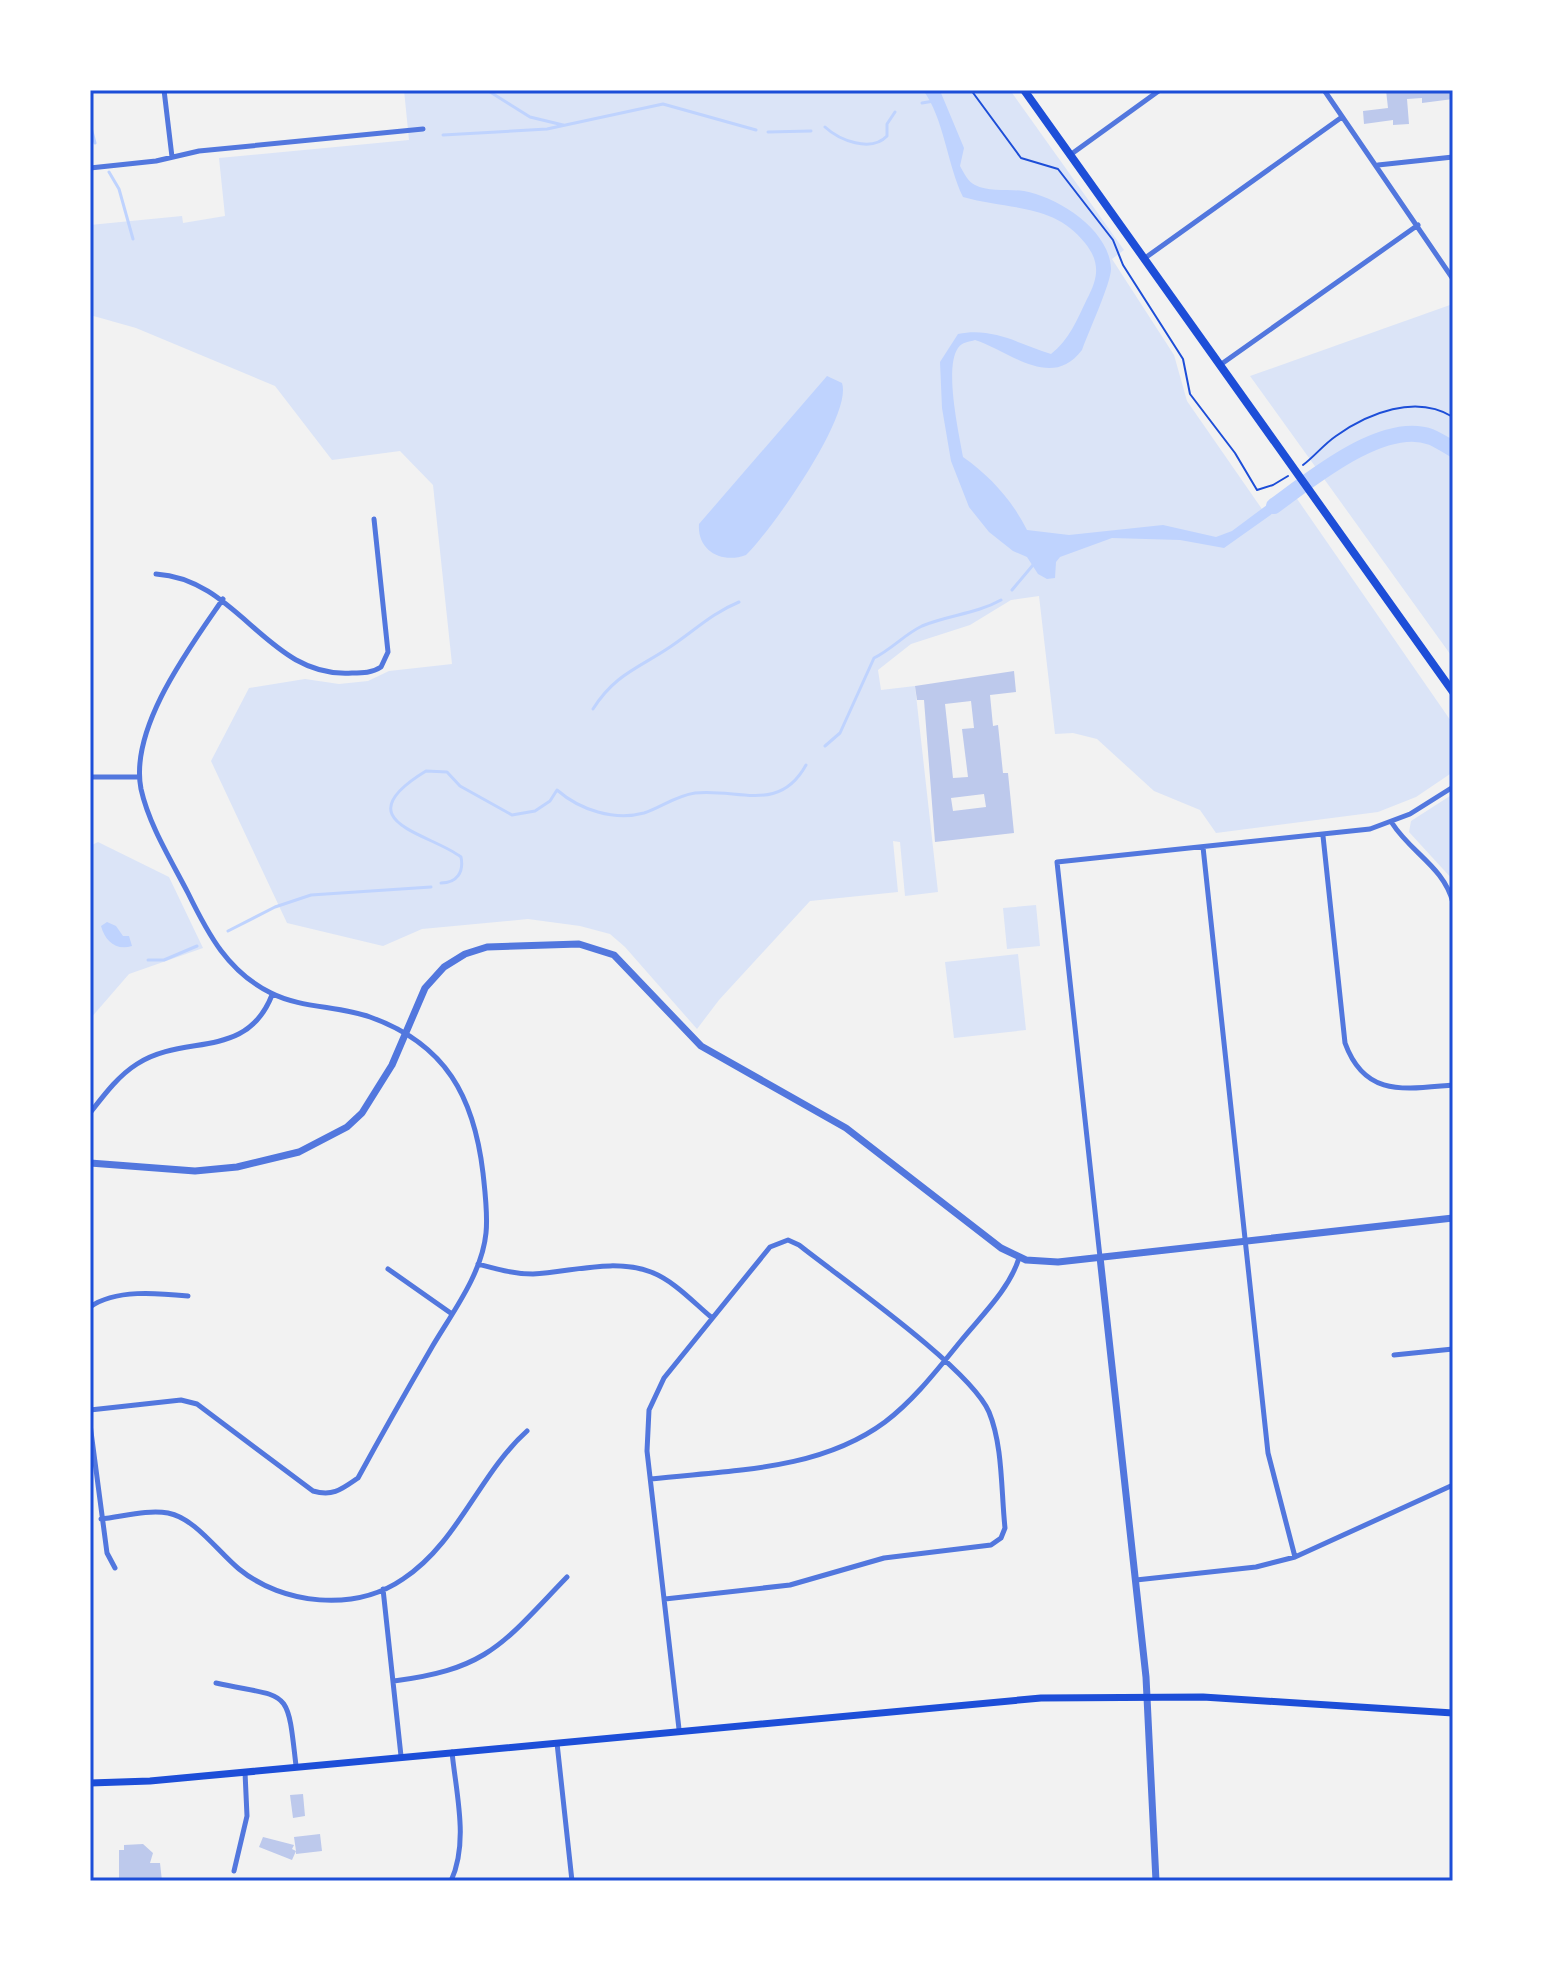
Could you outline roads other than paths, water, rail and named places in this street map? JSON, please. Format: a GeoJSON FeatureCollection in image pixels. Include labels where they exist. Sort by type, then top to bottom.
{"type":"FeatureCollection","features":[{"type":"Feature","properties":{"kind":"main road"},"geometry":{"type":"LineString","coordinates":[[1024,90],[1453,692]]}},
{"type":"Feature","properties":{"kind":"main road"},"geometry":{"type":"LineString","coordinates":[[90,1783],[986,1701],[1148,1696],[1276,1700],[1453,1713]]}},
{"type":"Feature","properties":{"kind":"street"},"geometry":{"type":"LineString","coordinates":[[164,90],[172,157]]}},
{"type":"Feature","properties":{"kind":"street"},"geometry":{"type":"LineString","coordinates":[[1070,155],[1160,90]]}},
{"type":"Feature","properties":{"kind":"street"},"geometry":{"type":"LineString","coordinates":[[1324,90],[1453,279]]}},
{"type":"Feature","properties":{"kind":"street"},"geometry":{"type":"LineString","coordinates":[[1144,259],[1342,117]]}},
{"type":"Feature","properties":{"kind":"street"},"geometry":{"type":"LineString","coordinates":[[90,168],[423,129]]}},
{"type":"Feature","properties":{"kind":"street"},"geometry":{"type":"LineString","coordinates":[[1378,165],[1453,157]]}},
{"type":"Feature","properties":{"kind":"street"},"geometry":{"type":"LineString","coordinates":[[1220,365],[1418,225]]}},
{"type":"Feature","properties":{"kind":"street"},"geometry":{"type":"LineString","coordinates":[[156,574],[185,578],[223,599],[282,654],[313,671],[344,674],[370,672],[381,667],[388,648],[374,519]]}},
{"type":"Feature","properties":{"kind":"street"},"geometry":{"type":"LineString","coordinates":[[90,1410],[181,1400],[197,1404],[313,1491],[327,1495],[358,1478],[452,1314],[478,1264],[486,1234],[485,1188],[472,1114],[450,1072],[429,1050],[371,1017],[272,995],[228,961],[212,940],[149,816],[139,777],[141,752],[157,708],[191,646],[223,599]]}},
{"type":"Feature","properties":{"kind":"street"},"geometry":{"type":"LineString","coordinates":[[90,777],[139,777]]}},
{"type":"Feature","properties":{"kind":"street"},"geometry":{"type":"LineString","coordinates":[[1156,1881],[1148,1696],[1057,862],[1323,835],[1391,823],[1453,787]]}},
{"type":"Feature","properties":{"kind":"street"},"geometry":{"type":"LineString","coordinates":[[1391,823],[1448,884],[1453,903]]}},
{"type":"Feature","properties":{"kind":"street"},"geometry":{"type":"LineString","coordinates":[[1323,835],[1345,1043],[1352,1062],[1381,1086],[1401,1089],[1453,1085]]}},
{"type":"Feature","properties":{"kind":"street"},"geometry":{"type":"LineString","coordinates":[[1203,847],[1268,1453],[1295,1557]]}},
{"type":"Feature","properties":{"kind":"street"},"geometry":{"type":"LineString","coordinates":[[90,1163],[195,1171],[237,1167],[299,1152],[347,1127],[362,1113],[380,1089],[425,988],[444,967],[465,954],[487,947],[579,944],[607,951],[623,963],[671,1019],[701,1046],[846,1128],[990,1240],[1019,1258],[1046,1262],[1453,1218]]}},
{"type":"Feature","properties":{"kind":"street"},"geometry":{"type":"LineString","coordinates":[[90,1113],[114,1083],[138,1063],[162,1053],[239,1036],[265,1013],[272,995]]}},
{"type":"Feature","properties":{"kind":"street"},"geometry":{"type":"LineString","coordinates":[[665,1599],[790,1585],[884,1558],[991,1545],[1001,1538],[1005,1528],[994,1429],[979,1395],[945,1361],[799,1245],[788,1240],[770,1247],[711,1317],[664,1378],[649,1410],[647,1428],[651,1479],[679,1729]]}},
{"type":"Feature","properties":{"kind":"street"},"geometry":{"type":"LineString","coordinates":[[651,1479],[786,1464],[834,1450],[887,1421],[945,1361],[1012,1277],[1019,1258]]}},
{"type":"Feature","properties":{"kind":"street"},"geometry":{"type":"LineString","coordinates":[[478,1264],[508,1273],[532,1274],[613,1265],[635,1267],[669,1281],[711,1317]]}},
{"type":"Feature","properties":{"kind":"street"},"geometry":{"type":"LineString","coordinates":[[388,1269],[452,1314]]}},
{"type":"Feature","properties":{"kind":"street"},"geometry":{"type":"LineString","coordinates":[[90,1307],[105,1298],[159,1293],[188,1296]]}},
{"type":"Feature","properties":{"kind":"street"},"geometry":{"type":"LineString","coordinates":[[1394,1355],[1453,1349]]}},
{"type":"Feature","properties":{"kind":"street"},"geometry":{"type":"LineString","coordinates":[[90,1424],[101,1519],[107,1553],[115,1568]]}},
{"type":"Feature","properties":{"kind":"street"},"geometry":{"type":"LineString","coordinates":[[101,1519],[167,1512],[181,1518],[241,1571],[271,1589],[319,1600],[351,1599],[383,1589],[426,1561],[505,1451],[527,1431]]}},
{"type":"Feature","properties":{"kind":"street"},"geometry":{"type":"LineString","coordinates":[[1136,1580],[1256,1567],[1295,1557],[1453,1485]]}},
{"type":"Feature","properties":{"kind":"street"},"geometry":{"type":"LineString","coordinates":[[394,1681],[450,1672],[480,1659],[512,1634],[567,1577]]}},
{"type":"Feature","properties":{"kind":"street"},"geometry":{"type":"LineString","coordinates":[[383,1589],[401,1756]]}},
{"type":"Feature","properties":{"kind":"street"},"geometry":{"type":"LineString","coordinates":[[216,1683],[267,1691],[284,1704],[292,1729],[296,1766]]}},
{"type":"Feature","properties":{"kind":"street"},"geometry":{"type":"LineString","coordinates":[[557,1741],[572,1881]]}},
{"type":"Feature","properties":{"kind":"street"},"geometry":{"type":"LineString","coordinates":[[451,1881],[459,1855],[460,1830],[452,1751]]}},
{"type":"Feature","properties":{"kind":"street"},"geometry":{"type":"LineString","coordinates":[[234,1871],[247,1816],[245,1771]]}},
{"type":"Feature","properties":{"kind":"water"},"geometry":{"type":"Polygon","coordinates":[[[923,90],[938,90],[941,93],[964,148],[960,166],[970,182],[986,189],[1024,191],[1052,200],[1092,229],[1108,255],[1111,269],[1103,296],[1082,350],[1070,362],[1044,368],[975,340],[960,346],[954,357],[952,385],[963,457],[1000,489],[1027,530],[1069,535],[1163,525],[1216,537],[1232,531],[1287,490],[1293,499],[1224,548],[1180,540],[1112,538],[1060,557],[1056,562],[1055,578],[1047,579],[1038,574],[1027,557],[1013,551],[989,532],[969,507],[951,461],[942,408],[940,362],[958,334],[971,332],[1006,338],[1051,354],[1068,336],[1080,314],[1094,284],[1096,264],[1085,243],[1059,221],[1029,210],[963,197],[941,127],[923,90]]]}},
{"type":"Feature","properties":{"kind":"water"},"geometry":{"type":"Polygon","coordinates":[[[827,376],[842,383],[842,399],[835,420],[808,472],[746,555],[728,558],[713,553],[702,542],[699,524],[827,376]]]}},
{"type":"Feature","properties":{"kind":"water"},"geometry":{"type":"Polygon","coordinates":[[[107,922],[116,926],[123,936],[129,936],[132,946],[116,946],[108,940],[101,926],[107,922]]]}},
{"type":"Feature","properties":{"kind":"waterway"},"geometry":{"type":"LineString","coordinates":[[90,97],[92,90]]}},
{"type":"Feature","properties":{"kind":"waterway"},"geometry":{"type":"LineString","coordinates":[[487,90],[530,117],[563,125]]}},
{"type":"Feature","properties":{"kind":"waterway"},"geometry":{"type":"LineString","coordinates":[[922,103],[934,101]]}},
{"type":"Feature","properties":{"kind":"waterway"},"geometry":{"type":"LineString","coordinates":[[443,135],[547,129],[663,104],[756,130]]}},
{"type":"Feature","properties":{"kind":"waterway"},"geometry":{"type":"LineString","coordinates":[[825,127],[855,143],[873,144],[887,136],[887,124],[895,112]]}},
{"type":"Feature","properties":{"kind":"waterway"},"geometry":{"type":"LineString","coordinates":[[90,124],[95,143]]}},
{"type":"Feature","properties":{"kind":"waterway"},"geometry":{"type":"LineString","coordinates":[[768,132],[811,131]]}},
{"type":"Feature","properties":{"kind":"waterway"},"geometry":{"type":"LineString","coordinates":[[109,172],[119,189],[133,239]]}},
{"type":"Feature","properties":{"kind":"waterway"},"geometry":{"type":"LineString","coordinates":[[1274,506],[1348,455],[1391,437],[1412,434],[1431,437],[1453,449]]}},
{"type":"Feature","properties":{"kind":"waterway"},"geometry":{"type":"LineString","coordinates":[[1012,590],[1033,565]]}},
{"type":"Feature","properties":{"kind":"waterway"},"geometry":{"type":"LineString","coordinates":[[825,746],[840,733],[874,658],[922,626],[1001,600]]}},
{"type":"Feature","properties":{"kind":"waterway"},"geometry":{"type":"LineString","coordinates":[[593,709],[601,697],[628,673],[739,602]]}},
{"type":"Feature","properties":{"kind":"waterway"},"geometry":{"type":"LineString","coordinates":[[441,883],[458,876],[461,857],[414,833],[392,814],[392,803],[402,788],[426,771],[447,772],[460,786],[512,815],[535,811],[550,801],[557,790],[587,808],[621,816],[644,813],[695,793],[770,794],[795,780],[806,765]]}},
{"type":"Feature","properties":{"kind":"waterway"},"geometry":{"type":"LineString","coordinates":[[228,931],[275,907],[311,895],[431,887]]}},
{"type":"Feature","properties":{"kind":"waterway"},"geometry":{"type":"LineString","coordinates":[[148,960],[164,960],[197,946]]}}]}
